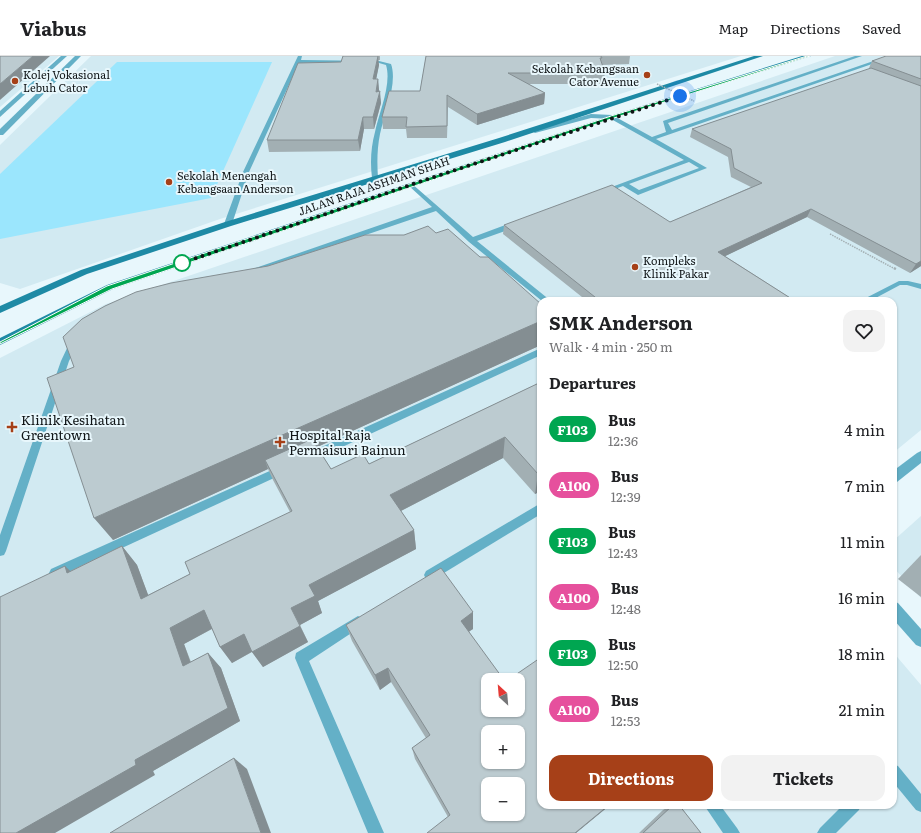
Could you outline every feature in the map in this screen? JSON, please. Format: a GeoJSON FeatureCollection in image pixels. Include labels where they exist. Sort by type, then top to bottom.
{"type":"FeatureCollection","features":[{"type":"Feature","properties":{"kind":"main road","name":"JALAN RAJA ASHMAN SHAH"},"geometry":{"type":"LineString","coordinates":[[0,310],[84,272],[228,224],[502,140],[760,56]]}},
{"type":"Feature","properties":{"kind":"main road","name":"JALAN RAJA ASHMAN SHAH"},"geometry":{"type":"LineString","coordinates":[[0,342],[110,287],[612,117],[808,56]]}},
{"type":"Feature","properties":{"kind":"street"},"geometry":{"type":"LineString","coordinates":[[0,115],[64,56]]}},
{"type":"Feature","properties":{"kind":"street"},"geometry":{"type":"LineString","coordinates":[[0,133],[78,56]]}},
{"type":"Feature","properties":{"kind":"street"},"geometry":{"type":"LineString","coordinates":[[897,475],[921,456]]}},
{"type":"Feature","properties":{"kind":"street"},"geometry":{"type":"LineString","coordinates":[[897,613],[921,640]]}},
{"type":"Feature","properties":{"kind":"lane"},"geometry":{"type":"LineString","coordinates":[[670,133],[664,122],[860,56]]}},
{"type":"Feature","properties":{"kind":"lane"},"geometry":{"type":"LineString","coordinates":[[651,139],[893,56]]}},
{"type":"Feature","properties":{"kind":"lane"},"geometry":{"type":"LineString","coordinates":[[228,224],[246,172],[299,58],[379,62],[388,64],[390,69],[388,83],[389,88],[374,150],[373,164],[375,178]]}},
{"type":"Feature","properties":{"kind":"lane"},"geometry":{"type":"LineString","coordinates":[[859,68],[866,71]]}},
{"type":"Feature","properties":{"kind":"lane"},"geometry":{"type":"LineString","coordinates":[[502,140],[591,116],[612,117],[704,168],[638,193],[624,184]]}},
{"type":"Feature","properties":{"kind":"lane"},"geometry":{"type":"LineString","coordinates":[[598,194],[689,160]]}},
{"type":"Feature","properties":{"kind":"lane"},"geometry":{"type":"LineString","coordinates":[[411,185],[472,240],[542,297]]}},
{"type":"Feature","properties":{"kind":"lane"},"geometry":{"type":"LineString","coordinates":[[242,274],[437,208]]}},
{"type":"Feature","properties":{"kind":"lane"},"geometry":{"type":"LineString","coordinates":[[472,240],[524,221]]}},
{"type":"Feature","properties":{"kind":"lane"},"geometry":{"type":"LineString","coordinates":[[349,246],[366,232]]}},
{"type":"Feature","properties":{"kind":"lane"},"geometry":{"type":"LineString","coordinates":[[872,297],[899,283],[908,283],[921,287]]}},
{"type":"Feature","properties":{"kind":"lane"},"geometry":{"type":"LineString","coordinates":[[0,551],[65,361],[72,346],[82,337]]}},
{"type":"Feature","properties":{"kind":"lane"},"geometry":{"type":"LineString","coordinates":[[43,579],[537,353]]}},
{"type":"Feature","properties":{"kind":"lane"},"geometry":{"type":"LineString","coordinates":[[418,583],[537,510]]}},
{"type":"Feature","properties":{"kind":"lane"},"geometry":{"type":"LineString","coordinates":[[366,616],[301,658],[376,833]]}},
{"type":"Feature","properties":{"kind":"lane"},"geometry":{"type":"LineString","coordinates":[[897,778],[921,805]]}},
{"type":"Feature","properties":{"kind":"lane"},"geometry":{"type":"LineString","coordinates":[[714,809],[732,833]]}},
{"type":"Feature","properties":{"kind":"lane"},"geometry":{"type":"LineString","coordinates":[[825,833],[850,809]]}},
{"type":"Feature","properties":{"kind":"path"},"geometry":{"type":"LineString","coordinates":[[656,84],[694,101]]}},
{"type":"Feature","properties":{"kind":"path"},"geometry":{"type":"LineString","coordinates":[[830,234],[910,277],[908,283]]}},
{"type":"Feature","properties":{"kind":"shaded area","name":"Kolej Vokasional Lebuh Cator"},"geometry":{"type":"Polygon","coordinates":[[[0,56],[59,56],[0,107],[0,56]]]}},
{"type":"Feature","properties":{"kind":"shaded area","name":"Sekolah Menengah Kebangsaan Anderson"},"geometry":{"type":"Polygon","coordinates":[[[91,56],[741,56],[220,219],[20,289],[0,283],[0,145],[91,56]]]}},
{"type":"Feature","properties":{"kind":"shaded area","name":"Hospital Raja Permaisuri Bainun"},"geometry":{"type":"Polygon","coordinates":[[[835,56],[921,56],[921,430],[897,450],[897,297],[537,297],[537,809],[897,809],[897,657],[921,685],[921,833],[0,833],[0,358],[106,304],[835,56]]]}},
{"type":"Feature","properties":{"kind":"shaded area"},"geometry":{"type":"Polygon","coordinates":[[[117,62],[272,62],[211,198],[0,239],[0,174],[117,62]]]}},
{"type":"Feature","properties":{"kind":"shaded area"},"geometry":{"type":"Polygon","coordinates":[[[921,516],[921,598],[897,571],[897,537],[921,516]]]}},
{"type":"Feature","properties":{"kind":"building"},"geometry":{"type":"Polygon","coordinates":[[[0,56],[33,56],[0,84],[0,56]]]}},
{"type":"Feature","properties":{"kind":"building"},"geometry":{"type":"Polygon","coordinates":[[[343,56],[378,56],[373,79],[378,79],[376,92],[380,91],[373,117],[363,117],[358,140],[267,140],[298,63],[341,62],[343,56]]]}},
{"type":"Feature","properties":{"kind":"building"},"geometry":{"type":"Polygon","coordinates":[[[426,56],[601,56],[602,58],[600,58],[605,73],[508,73],[545,93],[477,114],[447,95],[447,126],[406,127],[407,117],[382,117],[389,91],[420,91],[426,56]]]}},
{"type":"Feature","properties":{"kind":"building"},"geometry":{"type":"Polygon","coordinates":[[[886,56],[921,56],[921,79],[872,61],[886,56]]]}},
{"type":"Feature","properties":{"kind":"building"},"geometry":{"type":"Polygon","coordinates":[[[871,68],[921,86],[921,261],[916,264],[811,209],[718,252],[789,297],[595,297],[504,225],[612,185],[670,222],[762,183],[734,168],[731,149],[692,129],[871,68]]]}},
{"type":"Feature","properties":{"kind":"building"},"geometry":{"type":"Polygon","coordinates":[[[428,226],[436,233],[448,229],[480,257],[488,257],[537,300],[537,323],[94,518],[47,378],[74,367],[63,337],[82,319],[105,306],[136,292],[171,283],[268,266],[365,235],[404,235],[428,226]]]}},
{"type":"Feature","properties":{"kind":"building"},"geometry":{"type":"Polygon","coordinates":[[[537,384],[537,473],[505,437],[390,495],[414,530],[309,585],[315,596],[291,608],[300,626],[252,652],[244,634],[220,647],[204,610],[170,628],[183,666],[208,653],[228,708],[135,760],[136,765],[16,833],[0,833],[0,597],[65,566],[67,573],[122,546],[141,599],[190,574],[185,562],[292,511],[265,460],[312,439],[331,469],[363,454],[369,464],[537,384]]]}},
{"type":"Feature","properties":{"kind":"building"},"geometry":{"type":"Polygon","coordinates":[[[441,568],[473,612],[461,621],[499,673],[481,673],[481,717],[525,717],[525,673],[518,673],[537,660],[537,809],[604,809],[575,833],[427,833],[450,815],[412,748],[430,735],[388,668],[375,675],[346,625],[441,568]]]}},
{"type":"Feature","properties":{"kind":"building"},"geometry":{"type":"Polygon","coordinates":[[[234,758],[261,833],[110,833],[234,758]]]}},
{"type":"Feature","properties":{"kind":"building"},"geometry":{"type":"Polygon","coordinates":[[[669,809],[682,809],[701,833],[643,833],[669,809]]]}},
{"type":"Feature","properties":{"kind":"bus line","name":"F103"},"geometry":{"type":"LineString","coordinates":[[0,342],[110,287],[612,117],[808,56]]}},
{"type":"Feature","properties":{"kind":"place","name":"Sekolah Kebangsaan Cator Avenue"},"geometry":{"type":"Point","coordinates":[647,75]}},
{"type":"Feature","properties":{"kind":"place","name":"Kolej Vokasional Lebuh Cator"},"geometry":{"type":"Point","coordinates":[15,81]}},
{"type":"Feature","properties":{"kind":"place","name":"Sekolah Menengah Kebangsaan Anderson"},"geometry":{"type":"Point","coordinates":[169,182]}},
{"type":"Feature","properties":{"kind":"place","name":"Kompleks Klinik Pakar"},"geometry":{"type":"Point","coordinates":[635,267]}},
{"type":"Feature","properties":{"kind":"place","name":"Klinik Kesihatan Greentown"},"geometry":{"type":"Point","coordinates":[12,427]}},
{"type":"Feature","properties":{"kind":"place","name":"Hospital Raja Permaisuri Bainun"},"geometry":{"type":"Point","coordinates":[280,442]}},
{"type":"Feature","properties":{"kind":"route"},"geometry":{"type":"LineString","coordinates":[[182,263],[612,117],[680,96]]}}]}
